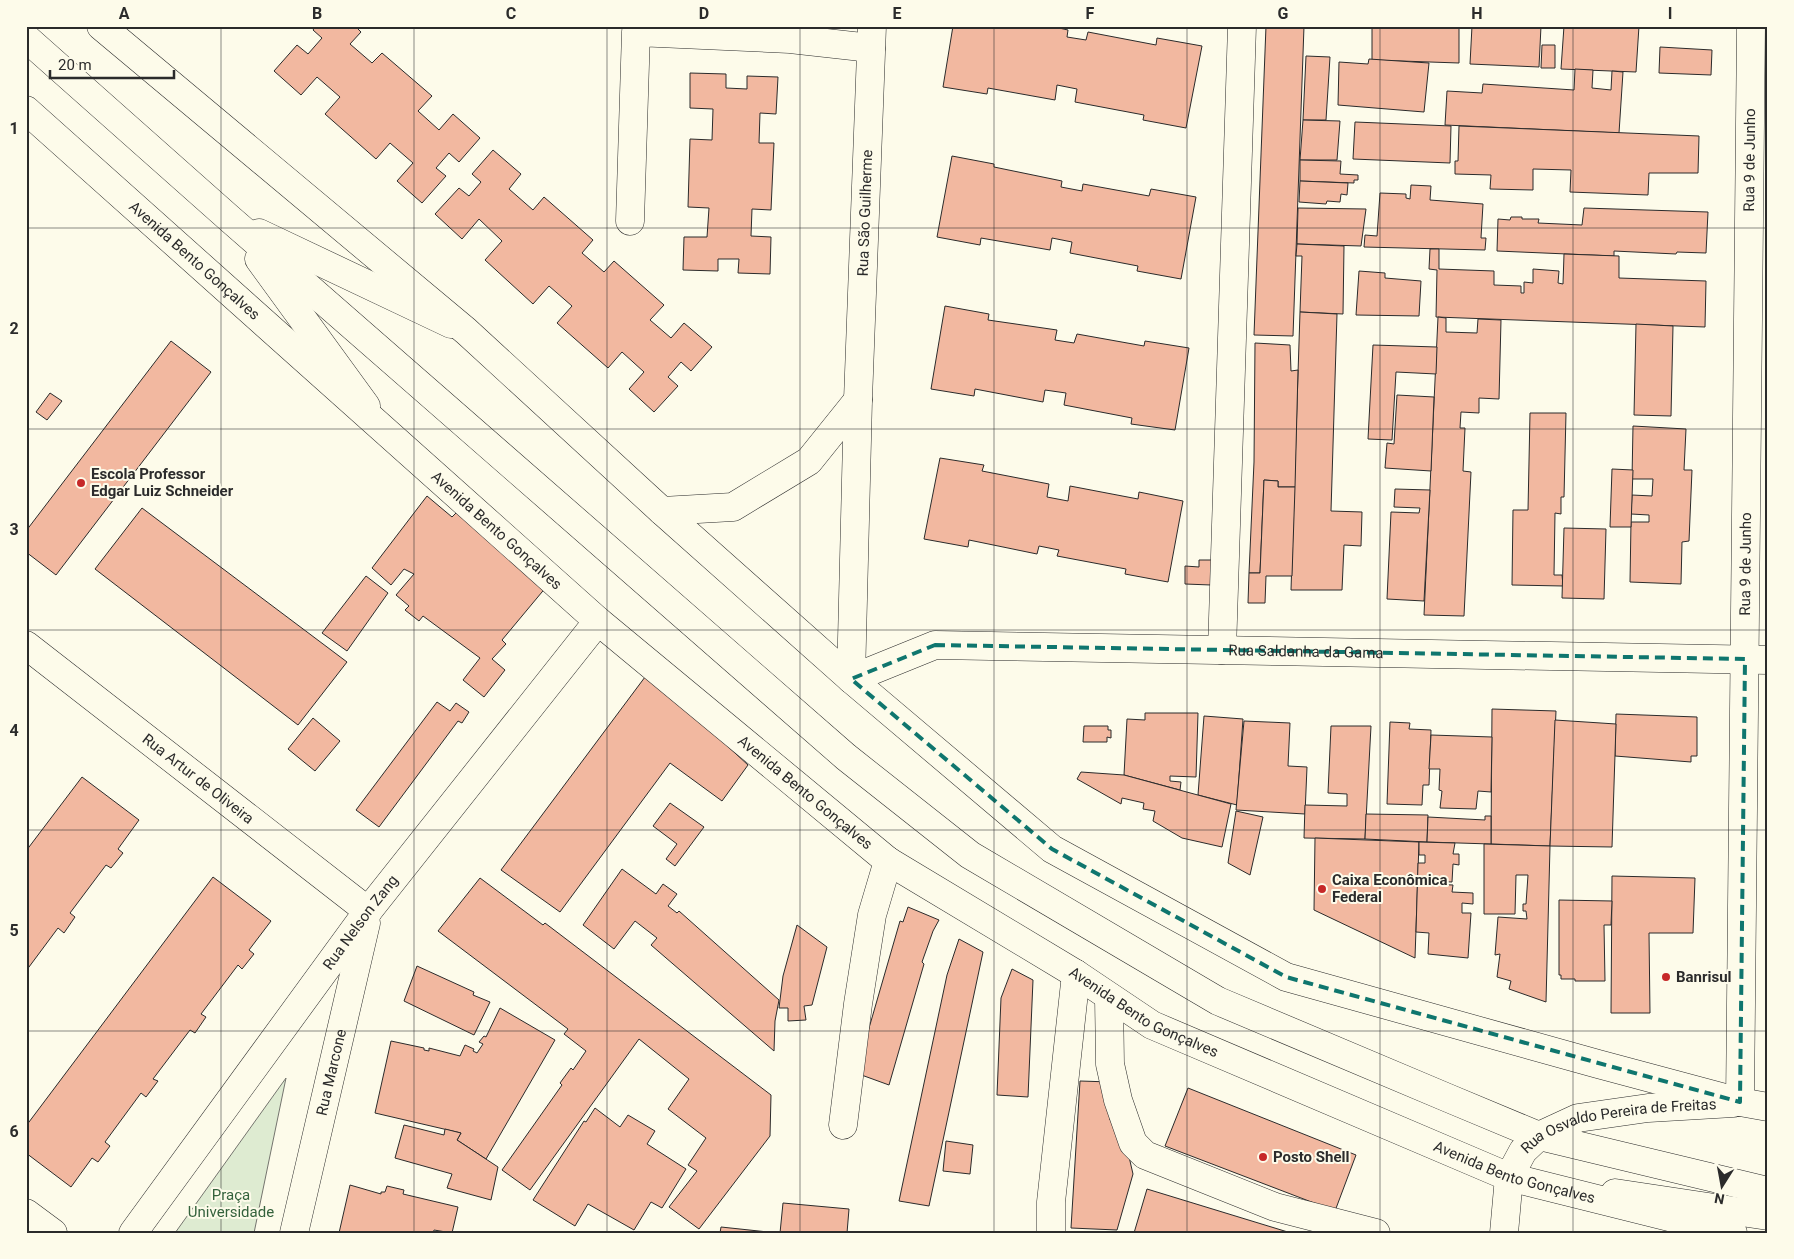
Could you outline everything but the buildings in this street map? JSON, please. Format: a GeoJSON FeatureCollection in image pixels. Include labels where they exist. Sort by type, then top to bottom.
{"type":"FeatureCollection","features":[{"type":"Feature","properties":{"kind":"street"},"geometry":{"type":"LineString","coordinates":[[101,26],[466,331],[662,511],[851,679],[1052,849],[1286,977],[1740,1102],[1768,1107]]}},
{"type":"Feature","properties":{"kind":"street"},"geometry":{"type":"LineString","coordinates":[[1222,650],[1242,26]]}},
{"type":"Feature","properties":{"kind":"street","name":"Rua 9 de Junho"},"geometry":{"type":"LineString","coordinates":[[1740,1102],[1756,659],[1757,445],[1751,26]]}},
{"type":"Feature","properties":{"kind":"street"},"geometry":{"type":"LineString","coordinates":[[630,221],[636,29],[790,39],[872,37]]}},
{"type":"Feature","properties":{"kind":"street","name":"Rua São Guilherme"},"geometry":{"type":"LineString","coordinates":[[851,679],[858,400],[872,37]]}},
{"type":"Feature","properties":{"kind":"street"},"geometry":{"type":"LineString","coordinates":[[26,38],[230,219],[846,757],[970,855],[1218,1001],[1539,1136],[1768,1191]]}},
{"type":"Feature","properties":{"kind":"street","name":"Avenida Bento Gonçalves"},"geometry":{"type":"LineString","coordinates":[[26,110],[598,621],[888,861],[1076,974],[1152,1025],[1509,1177],[1733,1233]]}},
{"type":"Feature","properties":{"kind":"street"},"geometry":{"type":"LineString","coordinates":[[230,219],[466,331]]}},
{"type":"Feature","properties":{"kind":"street"},"geometry":{"type":"LineString","coordinates":[[230,219],[383,429]]}},
{"type":"Feature","properties":{"kind":"street"},"geometry":{"type":"LineString","coordinates":[[662,511],[733,507],[810,461],[858,400]]}},
{"type":"Feature","properties":{"kind":"street","name":"Rua Nelson Zang"},"geometry":{"type":"LineString","coordinates":[[133,1233],[368,911],[598,621]]}},
{"type":"Feature","properties":{"kind":"street","name":"Rua Artur de Oliveira"},"geometry":{"type":"LineString","coordinates":[[26,645],[368,911]]}},
{"type":"Feature","properties":{"kind":"street","name":"Rua Saldanha da Gama"},"geometry":{"type":"LineString","coordinates":[[851,679],[935,645],[1756,659]]}},
{"type":"Feature","properties":{"kind":"street"},"geometry":{"type":"LineString","coordinates":[[843,1125],[858,1004],[872,915],[888,861]]}},
{"type":"Feature","properties":{"kind":"street","name":"Rua Marcone"},"geometry":{"type":"LineString","coordinates":[[294,1233],[368,911]]}},
{"type":"Feature","properties":{"kind":"street"},"geometry":{"type":"LineString","coordinates":[[1051,1233],[1051,1202],[1076,974]]}},
{"type":"Feature","properties":{"kind":"street"},"geometry":{"type":"LineString","coordinates":[[1109,997],[1110,1064],[1118,1100],[1133,1143],[1145,1155],[1275,1207],[1376,1233]]}},
{"type":"Feature","properties":{"kind":"street"},"geometry":{"type":"LineString","coordinates":[[1740,1102],[1768,1116]]}},
{"type":"Feature","properties":{"kind":"street","name":"Rua Osvaldo Pereira de Freitas"},"geometry":{"type":"LineString","coordinates":[[1504,1233],[1509,1177],[1523,1151],[1539,1136],[1578,1118],[1648,1108],[1740,1102]]}},
{"type":"Feature","properties":{"kind":"street"},"geometry":{"type":"LineString","coordinates":[[1509,1177],[1768,1216]]}},
{"type":"Feature","properties":{"kind":"street"},"geometry":{"type":"LineString","coordinates":[[26,1213],[53,1233]]}},
{"type":"Feature","properties":{"kind":"highlighted area"},"geometry":{"type":"Polygon","coordinates":[[[935,645],[1745,659],[1740,1102],[1286,977],[1052,849],[851,679],[935,645]]]}},
{"type":"Feature","properties":{"kind":"green space","name":"Praça Universidade"},"geometry":{"type":"Polygon","coordinates":[[[286,1078],[254,1233],[175,1233],[286,1078]]]}},
{"type":"Feature","properties":{"kind":"place","name":"Escola Professor Edgar Luiz Schneider"},"geometry":{"type":"Point","coordinates":[81,483]}},
{"type":"Feature","properties":{"kind":"place","name":"Caixa Econômica Federal"},"geometry":{"type":"Point","coordinates":[1322,889]}},
{"type":"Feature","properties":{"kind":"place","name":"Banrisul"},"geometry":{"type":"Point","coordinates":[1666,977]}},
{"type":"Feature","properties":{"kind":"place","name":"Posto Shell"},"geometry":{"type":"Point","coordinates":[1263,1157]}}]}
